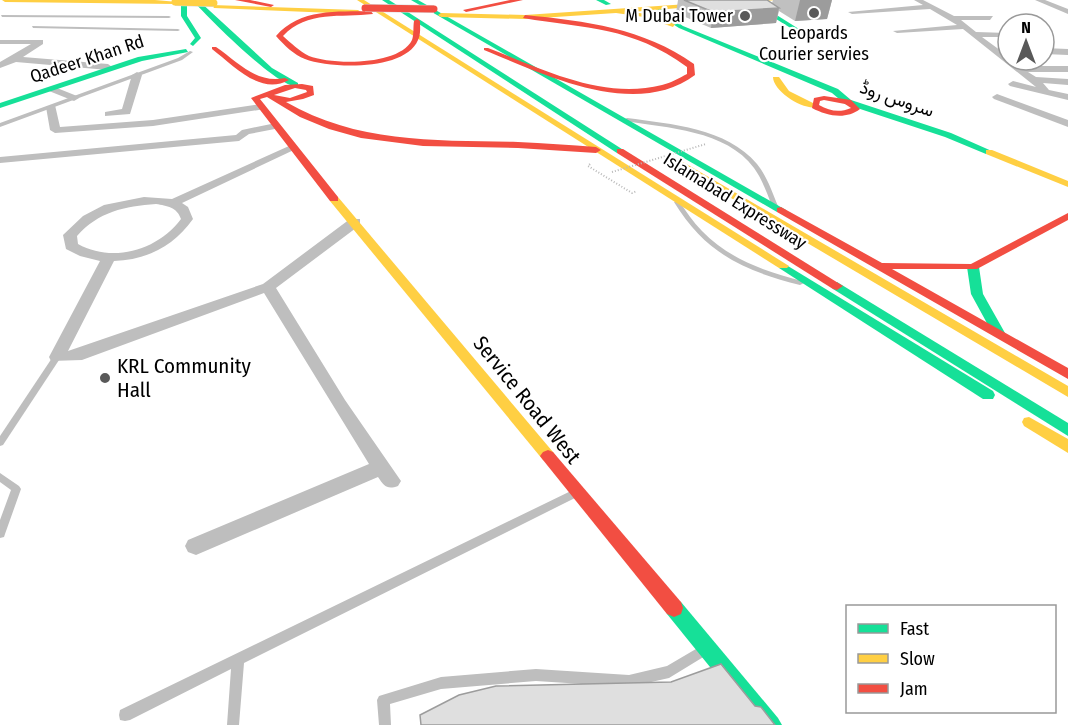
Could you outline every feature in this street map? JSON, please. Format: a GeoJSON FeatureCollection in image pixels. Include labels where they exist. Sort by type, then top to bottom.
{"type":"FeatureCollection","features":[{"type":"Feature","properties":{"kind":"main road"},"geometry":{"type":"LineString","coordinates":[[5,0],[146,2],[179,6],[271,5],[368,8],[525,17],[604,28],[666,46],[691,66],[691,75],[665,86],[618,90],[587,87],[483,47]]}},
{"type":"Feature","properties":{"kind":"main road"},"geometry":{"type":"LineString","coordinates":[[238,0],[271,5]]}},
{"type":"Feature","properties":{"kind":"main road","name":"Islamabad Expressway"},"geometry":{"type":"LineString","coordinates":[[385,0],[416,28],[1068,430]]}},
{"type":"Feature","properties":{"kind":"main road","name":"Islamabad Expressway"},"geometry":{"type":"LineString","coordinates":[[403,0],[1068,392]]}},
{"type":"Feature","properties":{"kind":"main road"},"geometry":{"type":"LineString","coordinates":[[414,0],[1068,374]]}},
{"type":"Feature","properties":{"kind":"main road"},"geometry":{"type":"LineString","coordinates":[[466,10],[520,0]]}},
{"type":"Feature","properties":{"kind":"main road"},"geometry":{"type":"LineString","coordinates":[[437,12],[466,10],[538,13],[731,0]]}},
{"type":"Feature","properties":{"kind":"main road"},"geometry":{"type":"LineString","coordinates":[[525,17],[610,4],[661,8],[773,0]]}},
{"type":"Feature","properties":{"kind":"main road"},"geometry":{"type":"LineString","coordinates":[[752,1],[799,31]]}},
{"type":"Feature","properties":{"kind":"main road"},"geometry":{"type":"LineString","coordinates":[[610,4],[634,8]]}},
{"type":"Feature","properties":{"kind":"main road"},"geometry":{"type":"LineString","coordinates":[[610,4],[681,27]]}},
{"type":"Feature","properties":{"kind":"main road"},"geometry":{"type":"LineString","coordinates":[[179,6],[368,8],[416,28],[541,113],[1068,447]]}},
{"type":"Feature","properties":{"kind":"main road"},"geometry":{"type":"LineString","coordinates":[[179,6],[196,48],[215,59],[265,100],[334,133],[411,142],[601,150]]}},
{"type":"Feature","properties":{"kind":"main road"},"geometry":{"type":"LineString","coordinates":[[179,6],[268,70],[311,90],[308,95],[292,100],[265,100]]}},
{"type":"Feature","properties":{"kind":"main road"},"geometry":{"type":"LineString","coordinates":[[368,8],[310,18],[287,25],[279,36],[292,49],[309,58],[350,64],[378,60],[397,54],[413,43],[416,28]]}},
{"type":"Feature","properties":{"kind":"main road","name":"سروس روڈ"},"geometry":{"type":"LineString","coordinates":[[661,8],[659,13],[681,27],[822,85],[835,91],[848,102],[948,135],[1068,184]]}},
{"type":"Feature","properties":{"kind":"main road"},"geometry":{"type":"LineString","coordinates":[[646,20],[713,47],[799,88],[822,85]]}},
{"type":"Feature","properties":{"kind":"main road"},"geometry":{"type":"LineString","coordinates":[[196,48],[237,62],[259,82],[272,84],[290,82]]}},
{"type":"Feature","properties":{"kind":"main road","name":"Qadeer Khan Rd"},"geometry":{"type":"LineString","coordinates":[[0,104],[152,53],[196,48]]}},
{"type":"Feature","properties":{"kind":"main road","name":"Qadeer Khan Rd"},"geometry":{"type":"LineString","coordinates":[[0,104],[141,59],[196,48]]}},
{"type":"Feature","properties":{"kind":"main road"},"geometry":{"type":"LineString","coordinates":[[776,79],[777,84],[795,99],[838,114],[948,135]]}},
{"type":"Feature","properties":{"kind":"main road"},"geometry":{"type":"LineString","coordinates":[[265,100],[277,88],[290,82]]}},
{"type":"Feature","properties":{"kind":"main road"},"geometry":{"type":"LineString","coordinates":[[308,95],[313,107],[334,133]]}},
{"type":"Feature","properties":{"kind":"main road"},"geometry":{"type":"LineString","coordinates":[[815,106],[817,100],[824,98],[848,102],[856,109],[853,112],[838,114]]}},
{"type":"Feature","properties":{"kind":"main road","name":"Service Road West"},"geometry":{"type":"LineString","coordinates":[[265,100],[276,126],[298,149],[576,493],[771,725]]}},
{"type":"Feature","properties":{"kind":"main road"},"geometry":{"type":"LineString","coordinates":[[509,145],[541,132],[541,113]]}},
{"type":"Feature","properties":{"kind":"main road"},"geometry":{"type":"LineString","coordinates":[[876,264],[926,268],[972,267],[1068,216]]}},
{"type":"Feature","properties":{"kind":"main road"},"geometry":{"type":"LineString","coordinates":[[972,267],[972,281],[977,297],[1000,335]]}},
{"type":"Feature","properties":{"kind":"street"},"geometry":{"type":"LineString","coordinates":[[918,0],[953,18],[996,51]]}},
{"type":"Feature","properties":{"kind":"street"},"geometry":{"type":"LineString","coordinates":[[1039,0],[1068,12]]}},
{"type":"Feature","properties":{"kind":"street"},"geometry":{"type":"LineString","coordinates":[[1053,4],[1068,5]]}},
{"type":"Feature","properties":{"kind":"street"},"geometry":{"type":"LineString","coordinates":[[852,12],[934,7]]}},
{"type":"Feature","properties":{"kind":"street"},"geometry":{"type":"LineString","coordinates":[[953,18],[990,18]]}},
{"type":"Feature","properties":{"kind":"street"},"geometry":{"type":"LineString","coordinates":[[897,31],[964,27]]}},
{"type":"Feature","properties":{"kind":"street"},"geometry":{"type":"LineString","coordinates":[[974,34],[996,35]]}},
{"type":"Feature","properties":{"kind":"street"},"geometry":{"type":"LineString","coordinates":[[0,42],[40,42],[15,59],[0,65]]}},
{"type":"Feature","properties":{"kind":"street"},"geometry":{"type":"LineString","coordinates":[[15,59],[108,67]]}},
{"type":"Feature","properties":{"kind":"street"},"geometry":{"type":"LineString","coordinates":[[1023,72],[1045,89]]}},
{"type":"Feature","properties":{"kind":"street"},"geometry":{"type":"LineString","coordinates":[[109,114],[126,112],[137,75]]}},
{"type":"Feature","properties":{"kind":"street"},"geometry":{"type":"LineString","coordinates":[[1034,80],[1068,82]]}},
{"type":"Feature","properties":{"kind":"street"},"geometry":{"type":"LineString","coordinates":[[1012,84],[1045,89],[1068,97]]}},
{"type":"Feature","properties":{"kind":"street"},"geometry":{"type":"LineString","coordinates":[[52,89],[74,98]]}},
{"type":"Feature","properties":{"kind":"street"},"geometry":{"type":"LineString","coordinates":[[997,97],[1066,121]]}},
{"type":"Feature","properties":{"kind":"street"},"geometry":{"type":"LineString","coordinates":[[55,130],[153,123],[265,100]]}},
{"type":"Feature","properties":{"kind":"street"},"geometry":{"type":"LineString","coordinates":[[51,107],[58,155]]}},
{"type":"Feature","properties":{"kind":"street"},"geometry":{"type":"LineString","coordinates":[[0,160],[239,138],[246,132],[276,126]]}},
{"type":"Feature","properties":{"kind":"street"},"geometry":{"type":"LineString","coordinates":[[173,203],[184,210],[187,219],[181,230],[167,241],[147,250],[110,256],[81,253],[71,246],[70,235],[79,224],[114,206],[136,201],[173,203],[298,149]]}},
{"type":"Feature","properties":{"kind":"street"},"geometry":{"type":"LineString","coordinates":[[57,357],[76,356],[267,287],[355,222]]}},
{"type":"Feature","properties":{"kind":"street"},"geometry":{"type":"LineString","coordinates":[[57,357],[110,256]]}},
{"type":"Feature","properties":{"kind":"street"},"geometry":{"type":"LineString","coordinates":[[196,546],[386,474],[267,287]]}},
{"type":"Feature","properties":{"kind":"lane"},"geometry":{"type":"LineString","coordinates":[[2,16],[49,16],[179,6]]}},
{"type":"Feature","properties":{"kind":"lane"},"geometry":{"type":"LineString","coordinates":[[23,34],[49,16]]}},
{"type":"Feature","properties":{"kind":"lane"},"geometry":{"type":"LineString","coordinates":[[33,27],[178,30]]}},
{"type":"Feature","properties":{"kind":"lane"},"geometry":{"type":"LineString","coordinates":[[0,125],[137,75],[196,48]]}},
{"type":"Feature","properties":{"kind":"lane"},"geometry":{"type":"LineString","coordinates":[[624,120],[688,130],[729,145],[753,163],[763,177],[775,206]]}},
{"type":"Feature","properties":{"kind":"lane"},"geometry":{"type":"LineString","coordinates":[[674,196],[684,215],[704,237],[731,258],[771,276],[818,287]]}},
{"type":"Feature","properties":{"kind":"lane"},"geometry":{"type":"LineString","coordinates":[[0,443],[57,357]]}},
{"type":"Feature","properties":{"kind":"lane"},"geometry":{"type":"LineString","coordinates":[[0,477],[16,489],[0,534]]}},
{"type":"Feature","properties":{"kind":"lane"},"geometry":{"type":"LineString","coordinates":[[125,715],[576,493]]}},
{"type":"Feature","properties":{"kind":"lane"},"geometry":{"type":"LineString","coordinates":[[385,725],[383,700],[441,683],[536,675],[629,681],[669,672],[707,649]]}},
{"type":"Feature","properties":{"kind":"lane"},"geometry":{"type":"LineString","coordinates":[[233,725],[238,659]]}},
{"type":"Feature","properties":{"kind":"path"},"geometry":{"type":"LineString","coordinates":[[612,172],[706,144]]}},
{"type":"Feature","properties":{"kind":"building"},"geometry":{"type":"Polygon","coordinates":[[[684,0],[767,0],[779,8],[713,12],[684,0]]]}},
{"type":"Feature","properties":{"kind":"building"},"geometry":{"type":"Polygon","coordinates":[[[721,664],[755,706],[761,707],[775,725],[421,725],[420,715],[459,695],[496,686],[671,682],[721,664]]]}},
{"type":"Feature","properties":{"kind":"traffic: fast"},"geometry":{"type":"LineString","coordinates":[[195,0],[269,70],[295,85]]}},
{"type":"Feature","properties":{"kind":"traffic: fast"},"geometry":{"type":"LineString","coordinates":[[385,0],[620,151]]}},
{"type":"Feature","properties":{"kind":"traffic: fast"},"geometry":{"type":"LineString","coordinates":[[414,0],[781,210]]}},
{"type":"Feature","properties":{"kind":"traffic: fast"},"geometry":{"type":"LineString","coordinates":[[599,0],[608,4]]}},
{"type":"Feature","properties":{"kind":"traffic: fast"},"geometry":{"type":"LineString","coordinates":[[751,1],[799,31]]}},
{"type":"Feature","properties":{"kind":"traffic: fast"},"geometry":{"type":"LineString","coordinates":[[184,5],[184,16],[198,38],[193,44]]}},
{"type":"Feature","properties":{"kind":"traffic: fast"},"geometry":{"type":"LineString","coordinates":[[661,8],[659,13],[681,27],[835,91],[848,102],[948,135],[989,152]]}},
{"type":"Feature","properties":{"kind":"traffic: fast"},"geometry":{"type":"LineString","coordinates":[[0,106],[141,59],[186,51]]}},
{"type":"Feature","properties":{"kind":"traffic: fast"},"geometry":{"type":"LineString","coordinates":[[783,266],[988,395]]}},
{"type":"Feature","properties":{"kind":"traffic: fast"},"geometry":{"type":"LineString","coordinates":[[973,267],[977,294],[999,333]]}},
{"type":"Feature","properties":{"kind":"traffic: fast"},"geometry":{"type":"LineString","coordinates":[[837,286],[1068,430]]}},
{"type":"Feature","properties":{"kind":"traffic: fast"},"geometry":{"type":"LineString","coordinates":[[674,608],[771,725]]}},
{"type":"Feature","properties":{"kind":"traffic: slow"},"geometry":{"type":"LineString","coordinates":[[5,0],[175,2]]}},
{"type":"Feature","properties":{"kind":"traffic: slow"},"geometry":{"type":"LineString","coordinates":[[360,0],[783,266]]}},
{"type":"Feature","properties":{"kind":"traffic: slow"},"geometry":{"type":"LineString","coordinates":[[441,15],[525,17],[773,0]]}},
{"type":"Feature","properties":{"kind":"traffic: slow"},"geometry":{"type":"LineString","coordinates":[[175,2],[214,3]]}},
{"type":"Feature","properties":{"kind":"traffic: slow"},"geometry":{"type":"LineString","coordinates":[[214,6],[358,12]]}},
{"type":"Feature","properties":{"kind":"traffic: slow"},"geometry":{"type":"LineString","coordinates":[[619,12],[645,15],[673,25]]}},
{"type":"Feature","properties":{"kind":"traffic: slow"},"geometry":{"type":"LineString","coordinates":[[776,79],[786,93],[815,106]]}},
{"type":"Feature","properties":{"kind":"traffic: slow"},"geometry":{"type":"LineString","coordinates":[[989,152],[1068,184]]}},
{"type":"Feature","properties":{"kind":"traffic: slow"},"geometry":{"type":"LineString","coordinates":[[680,164],[1068,392]]}},
{"type":"Feature","properties":{"kind":"traffic: slow"},"geometry":{"type":"LineString","coordinates":[[334,199],[548,456]]}},
{"type":"Feature","properties":{"kind":"traffic: slow"},"geometry":{"type":"LineString","coordinates":[[1029,422],[1068,447]]}},
{"type":"Feature","properties":{"kind":"traffic: jam"},"geometry":{"type":"LineString","coordinates":[[238,0],[271,5]]}},
{"type":"Feature","properties":{"kind":"traffic: jam"},"geometry":{"type":"LineString","coordinates":[[466,10],[520,0]]}},
{"type":"Feature","properties":{"kind":"traffic: jam"},"geometry":{"type":"LineString","coordinates":[[365,8],[434,9]]}},
{"type":"Feature","properties":{"kind":"traffic: jam"},"geometry":{"type":"LineString","coordinates":[[371,13],[309,17],[287,27],[279,36],[309,58],[334,62],[367,62],[397,56],[408,49],[415,40],[417,21]]}},
{"type":"Feature","properties":{"kind":"traffic: jam"},"geometry":{"type":"LineString","coordinates":[[486,49],[561,78],[614,91],[640,91],[666,86],[691,75],[691,66],[673,53],[633,35],[591,25],[525,17]]}},
{"type":"Feature","properties":{"kind":"traffic: jam"},"geometry":{"type":"LineString","coordinates":[[214,48],[256,78],[265,82],[285,80]]}},
{"type":"Feature","properties":{"kind":"traffic: jam"},"geometry":{"type":"LineString","coordinates":[[269,95],[285,100],[295,99],[311,93],[310,88],[288,87],[255,98],[334,199]]}},
{"type":"Feature","properties":{"kind":"traffic: jam"},"geometry":{"type":"LineString","coordinates":[[824,98],[848,102],[856,109],[835,114],[815,106],[817,100],[824,98]]}},
{"type":"Feature","properties":{"kind":"traffic: jam"},"geometry":{"type":"LineString","coordinates":[[275,99],[303,115],[332,127],[392,140],[596,150]]}},
{"type":"Feature","properties":{"kind":"traffic: jam"},"geometry":{"type":"LineString","coordinates":[[620,151],[837,286]]}},
{"type":"Feature","properties":{"kind":"traffic: jam"},"geometry":{"type":"LineString","coordinates":[[781,210],[1068,374]]}},
{"type":"Feature","properties":{"kind":"traffic: jam"},"geometry":{"type":"LineString","coordinates":[[886,265],[973,267],[1068,216]]}},
{"type":"Feature","properties":{"kind":"traffic: jam"},"geometry":{"type":"LineString","coordinates":[[548,456],[674,608]]}},
{"type":"Feature","properties":{"kind":"place","name":"Leopards Courier servies"},"geometry":{"type":"Point","coordinates":[814,13]}},
{"type":"Feature","properties":{"kind":"place","name":"M Dubai Tower"},"geometry":{"type":"Point","coordinates":[745,16]}},
{"type":"Feature","properties":{"kind":"place","name":"KRL Community Hall"},"geometry":{"type":"Point","coordinates":[105,378]}}]}
